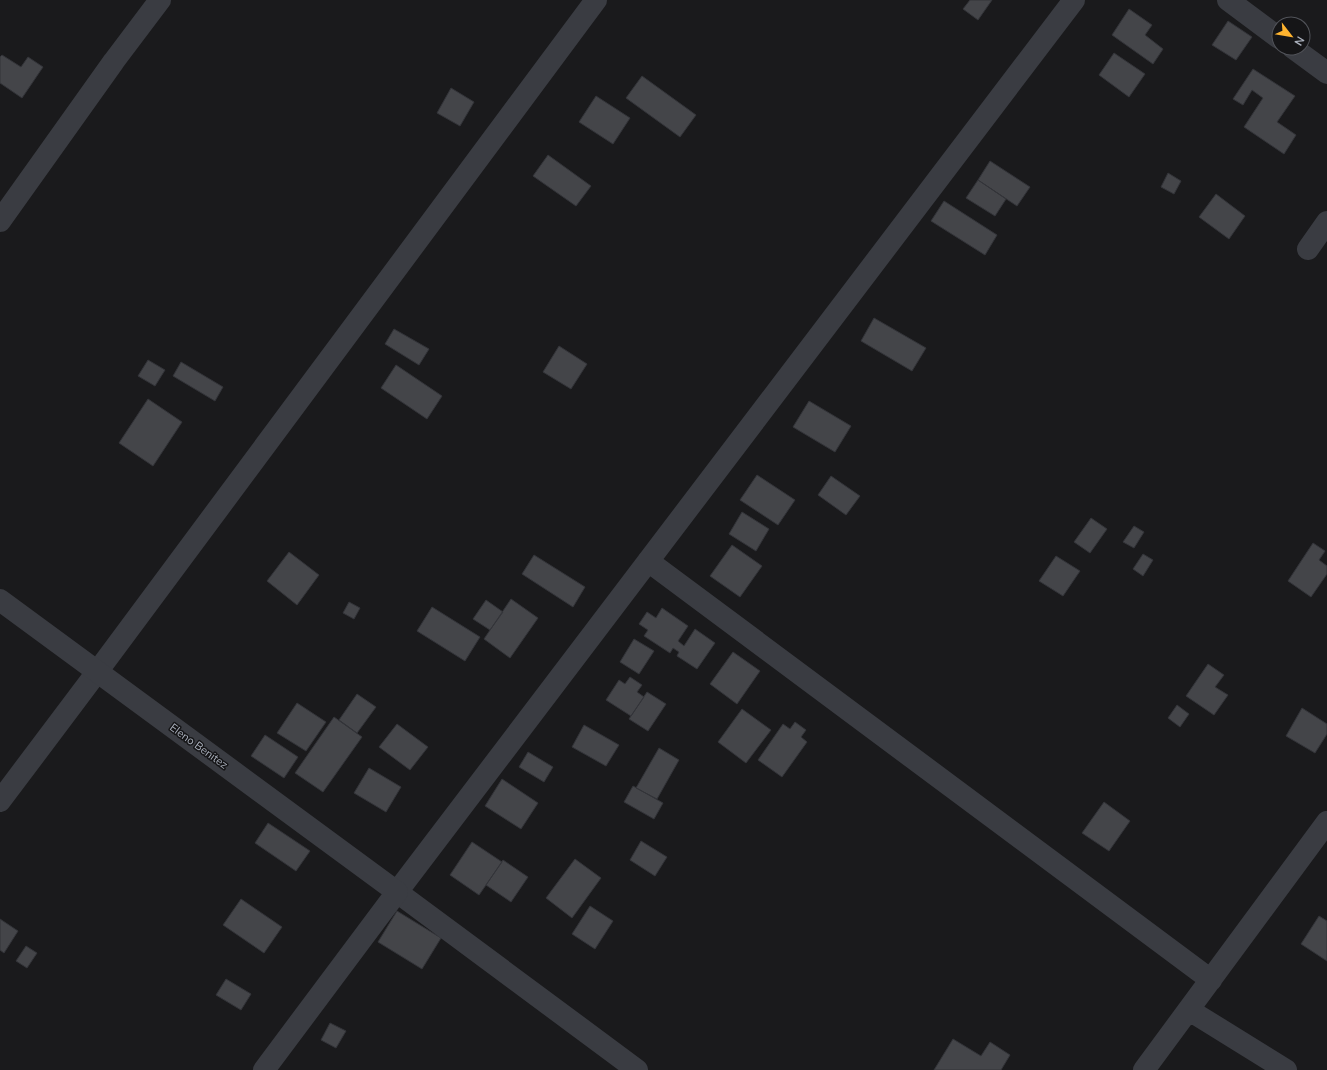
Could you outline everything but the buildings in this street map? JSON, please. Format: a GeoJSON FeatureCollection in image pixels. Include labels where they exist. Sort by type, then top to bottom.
{"type":"FeatureCollection","features":[{"type":"Feature","properties":{"kind":"street"},"geometry":{"type":"LineString","coordinates":[[0,221],[114,61],[160,0]]}},
{"type":"Feature","properties":{"kind":"street"},"geometry":{"type":"LineString","coordinates":[[0,801],[596,0]]}},
{"type":"Feature","properties":{"kind":"street"},"geometry":{"type":"LineString","coordinates":[[264,1070],[397,892],[1074,0]]}},
{"type":"Feature","properties":{"kind":"street"},"geometry":{"type":"LineString","coordinates":[[1228,0],[1271,32]]}},
{"type":"Feature","properties":{"kind":"street"},"geometry":{"type":"LineString","coordinates":[[1304,56],[1327,73]]}},
{"type":"Feature","properties":{"kind":"street"},"geometry":{"type":"LineString","coordinates":[[1308,249],[1327,222]]}},
{"type":"Feature","properties":{"kind":"street"},"geometry":{"type":"LineString","coordinates":[[648,561],[1211,980]]}},
{"type":"Feature","properties":{"kind":"street","name":"Eleno Benitez"},"geometry":{"type":"LineString","coordinates":[[0,600],[637,1070]]}},
{"type":"Feature","properties":{"kind":"street"},"geometry":{"type":"LineString","coordinates":[[1144,1070],[1327,822]]}},
{"type":"Feature","properties":{"kind":"street"},"geometry":{"type":"LineString","coordinates":[[1189,1010],[1286,1070]]}}]}
